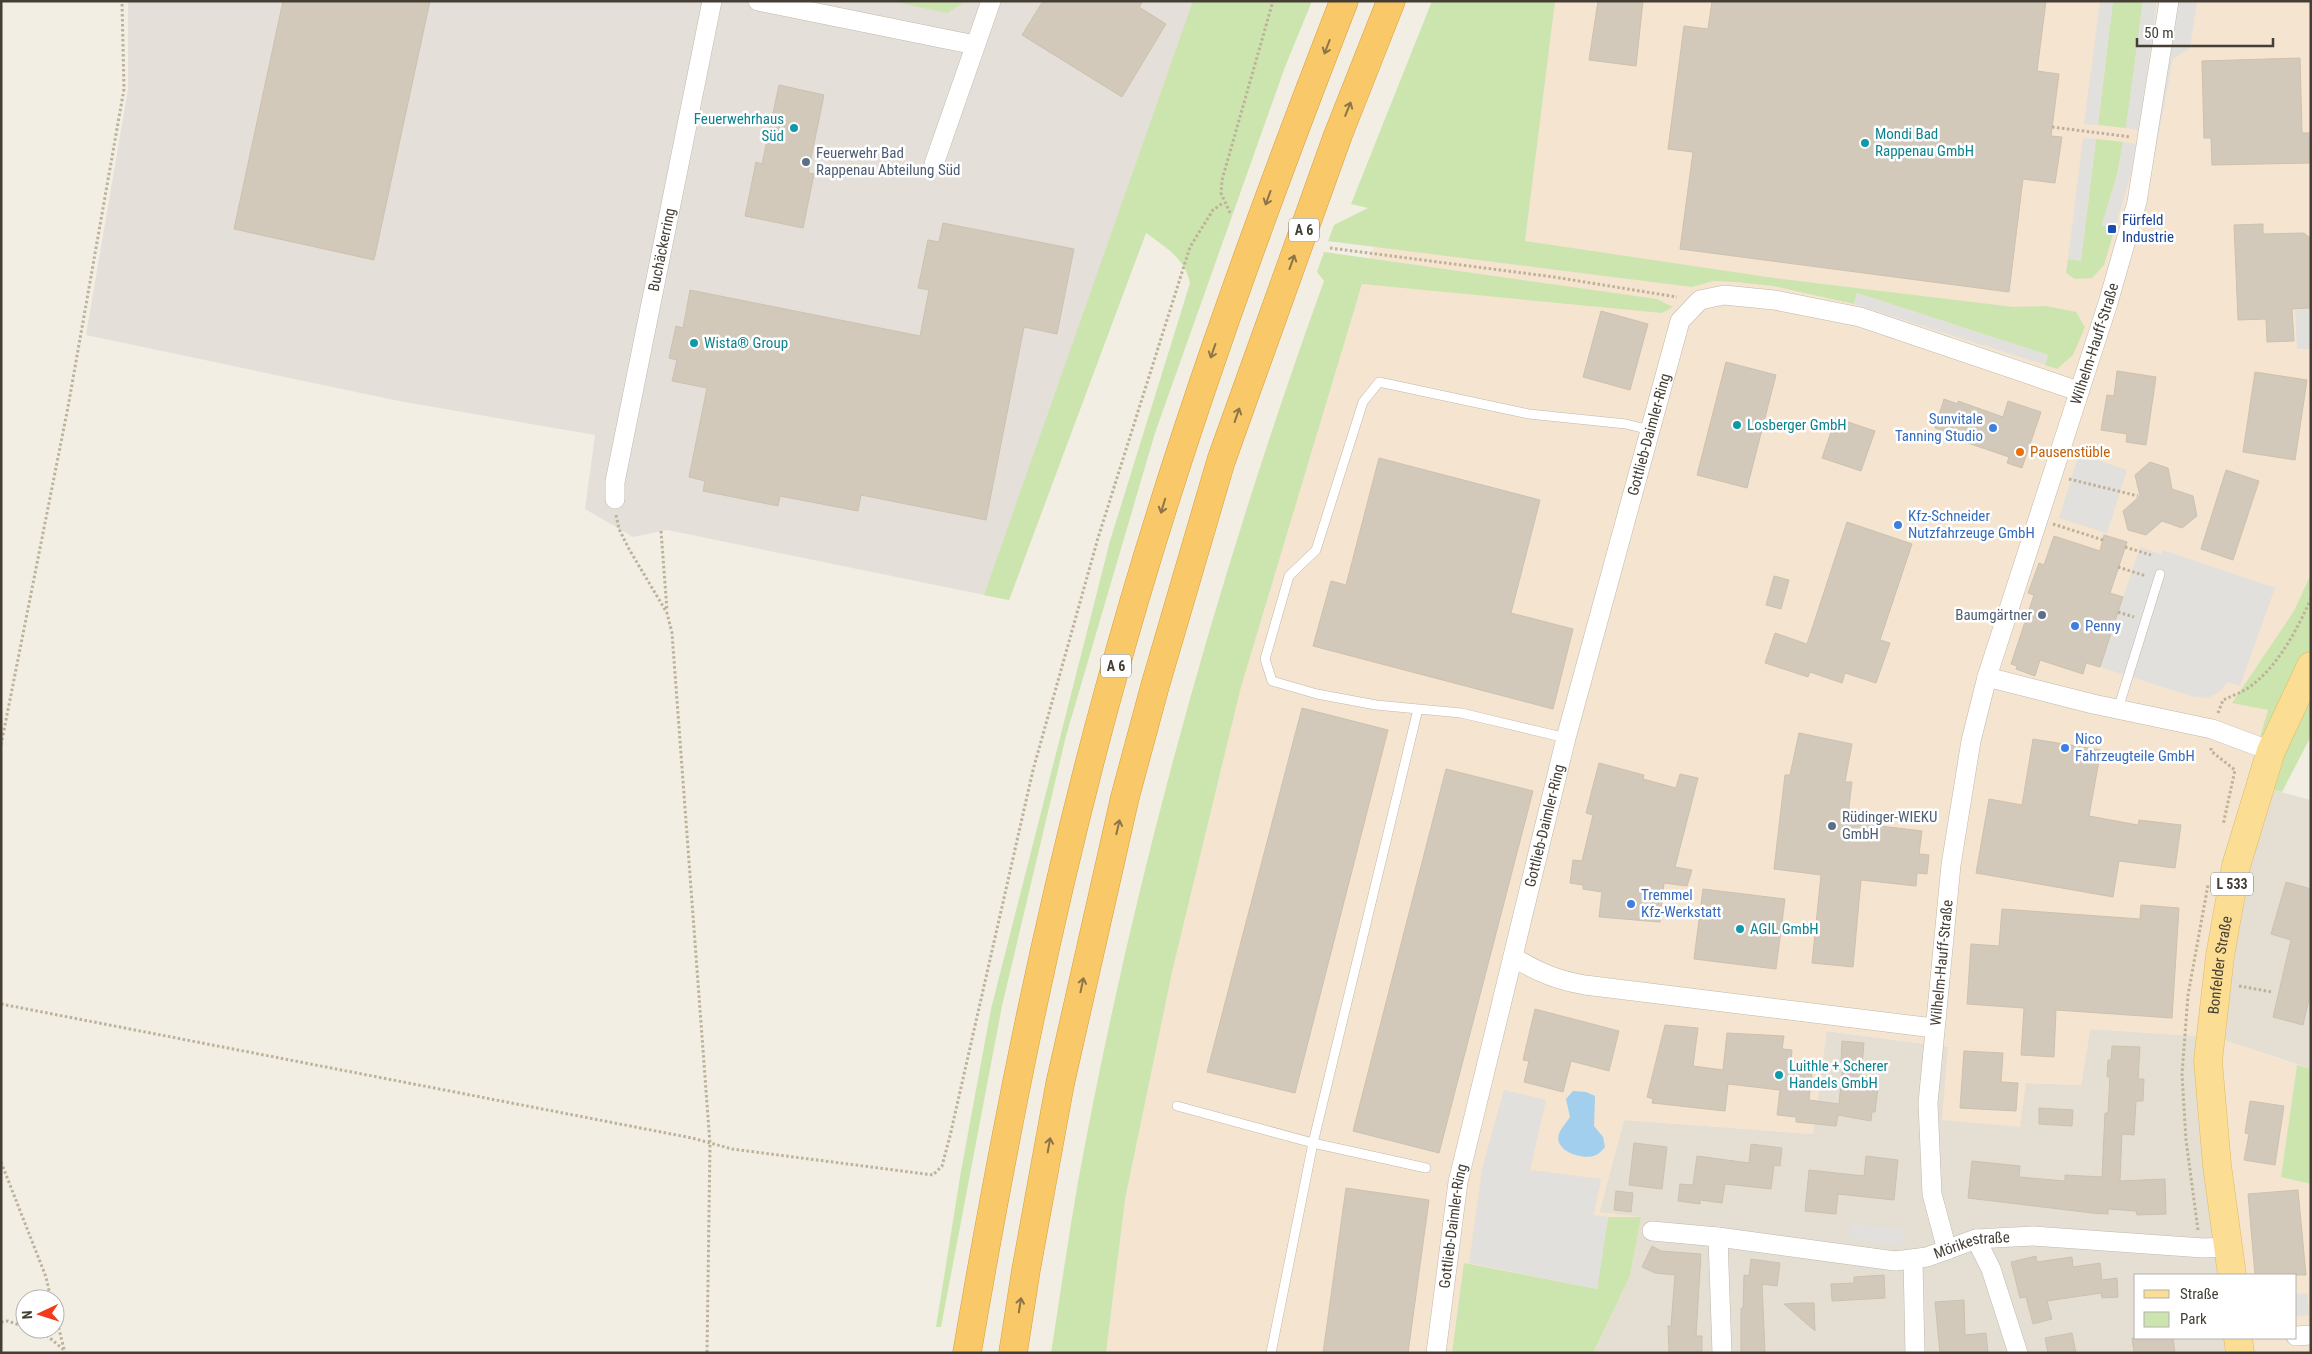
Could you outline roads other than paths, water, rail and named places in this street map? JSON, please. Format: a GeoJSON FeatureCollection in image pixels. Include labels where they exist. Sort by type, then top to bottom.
{"type":"FeatureCollection","features":[{"type":"Feature","properties":{"kind":"highway","name":"A 6"},"geometry":{"type":"LineString","coordinates":[[966,1353],[999,1163],[1080,798],[1110,686],[1179,455],[1213,350],[1269,194],[1344,1]]}},
{"type":"Feature","properties":{"kind":"highway","name":"A 6"},"geometry":{"type":"LineString","coordinates":[[1013,1353],[1060,1084],[1109,865],[1155,686],[1224,452],[1338,135],[1391,1]]}},
{"type":"Feature","properties":{"kind":"main road","name":"Bonfelder Straße"},"geometry":{"type":"LineString","coordinates":[[2232,1274],[2217,1165],[2208,1061],[2216,981],[2236,866],[2272,751],[2311,666]]}},
{"type":"Feature","properties":{"kind":"main road"},"geometry":{"type":"LineString","coordinates":[[2238,1339],[2240,1353]]}},
{"type":"Feature","properties":{"kind":"street","name":"Buchäckerring"},"geometry":{"type":"LineString","coordinates":[[615,499],[615,482],[712,1]]}},
{"type":"Feature","properties":{"kind":"street"},"geometry":{"type":"LineString","coordinates":[[758,1],[975,45]]}},
{"type":"Feature","properties":{"kind":"street"},"geometry":{"type":"LineString","coordinates":[[934,164],[991,1]]}},
{"type":"Feature","properties":{"kind":"street","name":"Wilhelm-Hauff-Straße"},"geometry":{"type":"LineString","coordinates":[[1947,1250],[1932,1194],[1928,1103],[1950,865],[1971,741],[1987,677],[2108,302],[2137,202],[2169,1]]}},
{"type":"Feature","properties":{"kind":"street","name":"Gottlieb-Daimler-Ring"},"geometry":{"type":"LineString","coordinates":[[1436,1353],[1458,1182],[1566,738],[1680,321],[1700,300],[1724,295],[1774,300],[1860,317],[2078,392]]}},
{"type":"Feature","properties":{"kind":"street"},"geometry":{"type":"LineString","coordinates":[[1987,677],[2118,709],[2212,729],[2272,751]]}},
{"type":"Feature","properties":{"kind":"street"},"geometry":{"type":"LineString","coordinates":[[1513,957],[1541,974],[1585,985],[1934,1028]]}},
{"type":"Feature","properties":{"kind":"street","name":"Mörikestraße"},"geometry":{"type":"LineString","coordinates":[[1652,1231],[1718,1237],[1895,1261],[1913,1260],[1976,1240],[2033,1236],[2203,1248],[2228,1247]]}},
{"type":"Feature","properties":{"kind":"street"},"geometry":{"type":"LineString","coordinates":[[1718,1237],[1722,1353]]}},
{"type":"Feature","properties":{"kind":"street"},"geometry":{"type":"LineString","coordinates":[[1976,1240],[1991,1269],[2018,1353]]}},
{"type":"Feature","properties":{"kind":"street"},"geometry":{"type":"LineString","coordinates":[[1913,1260],[1915,1353]]}},
{"type":"Feature","properties":{"kind":"street"},"geometry":{"type":"LineString","coordinates":[[2297,1336],[2311,1335]]}},
{"type":"Feature","properties":{"kind":"lane"},"geometry":{"type":"LineString","coordinates":[[1566,738],[1461,713],[1376,705],[1317,694],[1272,681],[1265,659],[1289,576],[1316,550],[1363,402],[1378,382],[1529,414],[1626,424],[1650,430]]}},
{"type":"Feature","properties":{"kind":"lane"},"geometry":{"type":"LineString","coordinates":[[2118,709],[2160,577]]}},
{"type":"Feature","properties":{"kind":"lane"},"geometry":{"type":"LineString","coordinates":[[1271,1353],[1313,1143],[1418,709]]}},
{"type":"Feature","properties":{"kind":"lane"},"geometry":{"type":"LineString","coordinates":[[1177,1106],[1313,1143],[1426,1168]]}},
{"type":"Feature","properties":{"kind":"water"},"geometry":{"type":"Polygon","coordinates":[[[1573,1091],[1586,1092],[1595,1096],[1594,1126],[1603,1137],[1605,1147],[1591,1157],[1584,1157],[1565,1150],[1558,1140],[1560,1132],[1570,1117],[1566,1099],[1573,1091]]]}},
{"type":"Feature","properties":{"kind":"place","name":"Feuerwehrhaus Süd"},"geometry":{"type":"Point","coordinates":[794,128]}},
{"type":"Feature","properties":{"kind":"place","name":"Mondi Bad Rappenau GmbH"},"geometry":{"type":"Point","coordinates":[1865,143]}},
{"type":"Feature","properties":{"kind":"place","name":"Feuerwehr Bad Rappenau Abteilung Süd"},"geometry":{"type":"Point","coordinates":[806,162]}},
{"type":"Feature","properties":{"kind":"place","name":"Fürfeld Industrie"},"geometry":{"type":"Point","coordinates":[2112,229]}},
{"type":"Feature","properties":{"kind":"place","name":"Wista® Group"},"geometry":{"type":"Point","coordinates":[694,343]}},
{"type":"Feature","properties":{"kind":"place","name":"Losberger GmbH"},"geometry":{"type":"Point","coordinates":[1737,425]}},
{"type":"Feature","properties":{"kind":"place","name":"Sunvitale Tanning Studio"},"geometry":{"type":"Point","coordinates":[1993,428]}},
{"type":"Feature","properties":{"kind":"place","name":"Pausenstüble"},"geometry":{"type":"Point","coordinates":[2020,452]}},
{"type":"Feature","properties":{"kind":"place","name":"Kfz-Schneider Nutzfahrzeuge GmbH"},"geometry":{"type":"Point","coordinates":[1898,525]}},
{"type":"Feature","properties":{"kind":"place","name":"Baumgärtner"},"geometry":{"type":"Point","coordinates":[2042,615]}},
{"type":"Feature","properties":{"kind":"place","name":"Penny"},"geometry":{"type":"Point","coordinates":[2075,626]}},
{"type":"Feature","properties":{"kind":"place","name":"Nico Fahrzeugteile GmbH"},"geometry":{"type":"Point","coordinates":[2065,748]}},
{"type":"Feature","properties":{"kind":"place","name":"Rüdinger-WIEKU GmbH"},"geometry":{"type":"Point","coordinates":[1832,826]}},
{"type":"Feature","properties":{"kind":"place","name":"Tremmel Kfz-Werkstatt"},"geometry":{"type":"Point","coordinates":[1631,904]}},
{"type":"Feature","properties":{"kind":"place","name":"AGIL GmbH"},"geometry":{"type":"Point","coordinates":[1740,929]}},
{"type":"Feature","properties":{"kind":"place","name":"Luithle + Scherer Handels GmbH"},"geometry":{"type":"Point","coordinates":[1779,1075]}}]}
